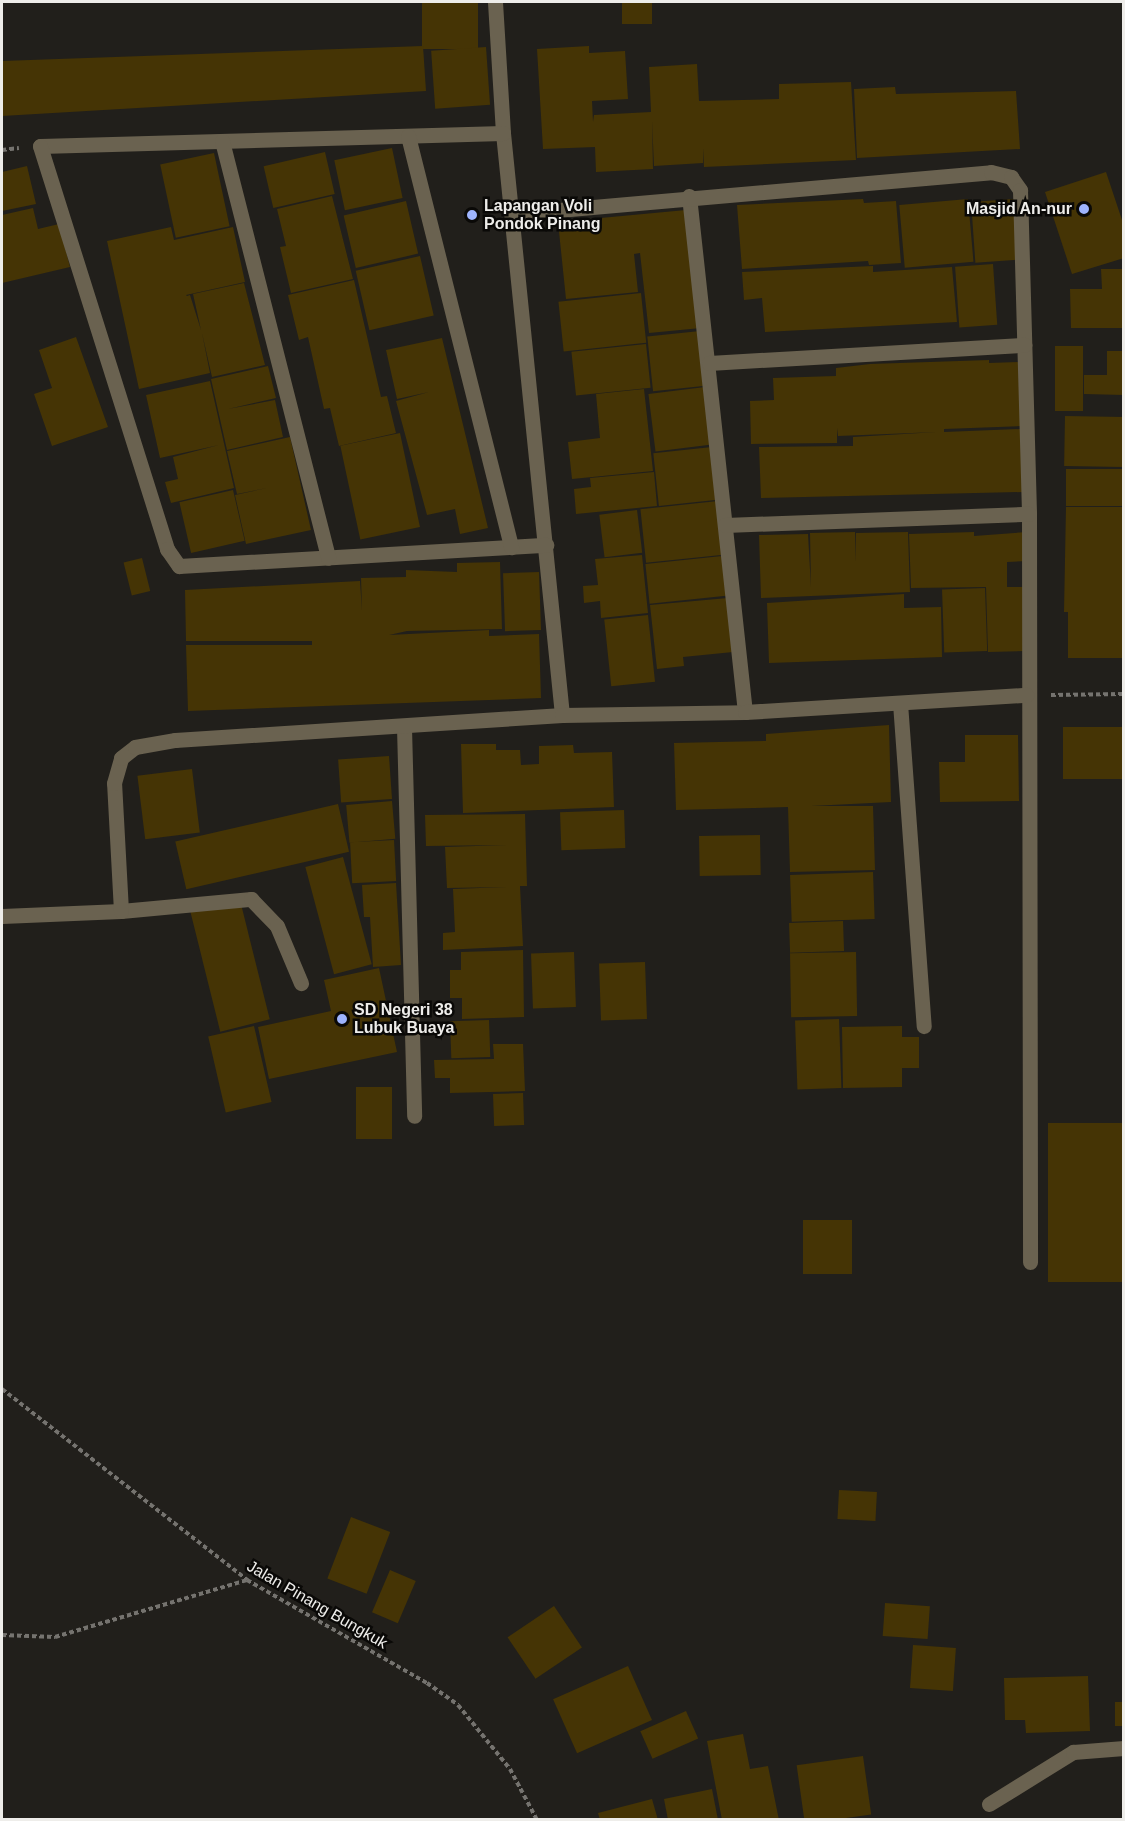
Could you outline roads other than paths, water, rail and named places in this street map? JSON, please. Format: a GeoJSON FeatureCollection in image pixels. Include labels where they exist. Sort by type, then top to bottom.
{"type":"FeatureCollection","features":[{"type":"Feature","properties":{"kind":"street"},"geometry":{"type":"LineString","coordinates":[[495,2],[503,133],[546,545],[561,715]]}},
{"type":"Feature","properties":{"kind":"street"},"geometry":{"type":"LineString","coordinates":[[503,133],[40,146],[167,549],[179,566],[546,545]]}},
{"type":"Feature","properties":{"kind":"street"},"geometry":{"type":"LineString","coordinates":[[408,136],[511,547]]}},
{"type":"Feature","properties":{"kind":"street"},"geometry":{"type":"LineString","coordinates":[[222,141],[328,558]]}},
{"type":"Feature","properties":{"kind":"street"},"geometry":{"type":"LineString","coordinates":[[513,214],[689,196],[991,172],[1011,177],[1020,190],[1029,514],[1026,695],[1030,1262]]}},
{"type":"Feature","properties":{"kind":"street"},"geometry":{"type":"LineString","coordinates":[[689,196],[709,363],[745,712]]}},
{"type":"Feature","properties":{"kind":"street"},"geometry":{"type":"LineString","coordinates":[[709,363],[1024,345]]}},
{"type":"Feature","properties":{"kind":"street"},"geometry":{"type":"LineString","coordinates":[[725,525],[1029,514]]}},
{"type":"Feature","properties":{"kind":"street"},"geometry":{"type":"LineString","coordinates":[[121,911],[115,776],[121,758],[135,747],[175,740],[404,727],[561,715],[745,712],[1026,695]]}},
{"type":"Feature","properties":{"kind":"street"},"geometry":{"type":"LineString","coordinates":[[900,703],[924,1026]]}},
{"type":"Feature","properties":{"kind":"street"},"geometry":{"type":"LineString","coordinates":[[404,727],[414,1116]]}},
{"type":"Feature","properties":{"kind":"street"},"geometry":{"type":"LineString","coordinates":[[2,916],[121,911],[251,899],[277,926],[301,983]]}},
{"type":"Feature","properties":{"kind":"street"},"geometry":{"type":"LineString","coordinates":[[988,1804],[1073,1752],[1124,1748]]}},
{"type":"Feature","properties":{"kind":"place","name":"Masjid An-nur"},"geometry":{"type":"Point","coordinates":[1084,209]}},
{"type":"Feature","properties":{"kind":"place","name":"Lapangan Voli Pondok Pinang"},"geometry":{"type":"Point","coordinates":[472,215]}},
{"type":"Feature","properties":{"kind":"place","name":"SD Negeri 38 Lubuk Buaya"},"geometry":{"type":"Point","coordinates":[342,1019]}}]}
